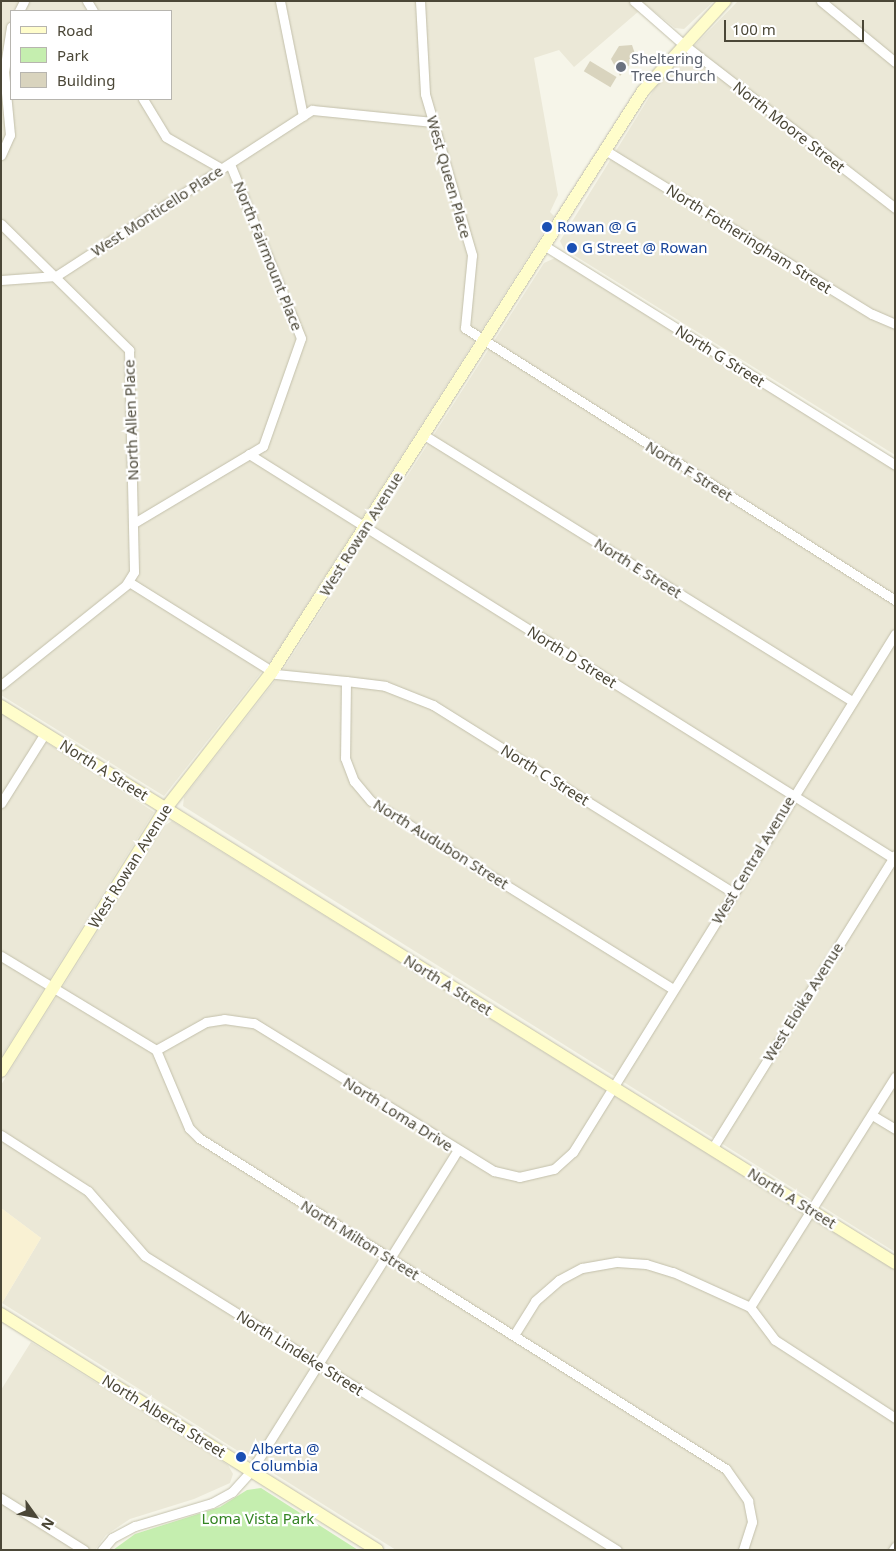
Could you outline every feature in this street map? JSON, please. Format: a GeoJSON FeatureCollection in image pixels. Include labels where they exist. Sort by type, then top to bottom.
{"type":"FeatureCollection","features":[{"type":"Feature","properties":{"kind":"street"},"geometry":{"type":"LineString","coordinates":[[280,1],[303,116]]}},
{"type":"Feature","properties":{"kind":"street","name":"West Queen Place"},"geometry":{"type":"LineString","coordinates":[[420,1],[424,86],[472,255],[464,324],[468,332],[484,342]]}},
{"type":"Feature","properties":{"kind":"street","name":"North Moore Street"},"geometry":{"type":"LineString","coordinates":[[634,1],[683,44],[895,208]]}},
{"type":"Feature","properties":{"kind":"street","name":"West Rowan Avenue"},"geometry":{"type":"LineString","coordinates":[[1,1071],[166,808],[272,672],[643,91],[683,44],[725,1]]}},
{"type":"Feature","properties":{"kind":"street"},"geometry":{"type":"LineString","coordinates":[[821,1],[895,62]]}},
{"type":"Feature","properties":{"kind":"street"},"geometry":{"type":"LineString","coordinates":[[1,155],[10,135],[4,72],[10,33]]}},
{"type":"Feature","properties":{"kind":"street","name":"North Fairmount Place"},"geometry":{"type":"LineString","coordinates":[[134,523],[249,454],[264,443],[301,335],[226,166],[166,136],[144,100]]}},
{"type":"Feature","properties":{"kind":"street","name":"West Monticello Place"},"geometry":{"type":"LineString","coordinates":[[1,280],[56,276],[303,116],[317,109],[434,122]]}},
{"type":"Feature","properties":{"kind":"street","name":"North Fotheringham Street"},"geometry":{"type":"LineString","coordinates":[[605,150],[872,314],[895,324]]}},
{"type":"Feature","properties":{"kind":"street","name":"North Allen Place"},"geometry":{"type":"LineString","coordinates":[[1,224],[56,276],[129,350],[134,523],[130,581]]}},
{"type":"Feature","properties":{"kind":"street","name":"North G Street"},"geometry":{"type":"LineString","coordinates":[[545,246],[895,465]]}},
{"type":"Feature","properties":{"kind":"street","name":"North F Street"},"geometry":{"type":"LineString","coordinates":[[484,342],[895,600]]}},
{"type":"Feature","properties":{"kind":"street","name":"North E Street"},"geometry":{"type":"LineString","coordinates":[[424,435],[852,701]]}},
{"type":"Feature","properties":{"kind":"street","name":"North D Street"},"geometry":{"type":"LineString","coordinates":[[249,454],[894,858]]}},
{"type":"Feature","properties":{"kind":"street"},"geometry":{"type":"LineString","coordinates":[[1,685],[130,581],[272,672],[346,681]]}},
{"type":"Feature","properties":{"kind":"street","name":"West Central Avenue"},"geometry":{"type":"LineString","coordinates":[[612,1087],[895,634]]}},
{"type":"Feature","properties":{"kind":"street","name":"North C Street"},"geometry":{"type":"LineString","coordinates":[[346,681],[385,686],[433,705],[734,893]]}},
{"type":"Feature","properties":{"kind":"street","name":"North Audubon Street"},"geometry":{"type":"LineString","coordinates":[[346,681],[345,758],[354,781],[371,801],[673,989]]}},
{"type":"Feature","properties":{"kind":"street","name":"North A Street"},"geometry":{"type":"LineString","coordinates":[[1,706],[895,1263]]}},
{"type":"Feature","properties":{"kind":"street"},"geometry":{"type":"LineString","coordinates":[[1,803],[45,733]]}},
{"type":"Feature","properties":{"kind":"street","name":"West Eloika Avenue"},"geometry":{"type":"LineString","coordinates":[[712,1149],[894,858]]}},
{"type":"Feature","properties":{"kind":"street"},"geometry":{"type":"LineString","coordinates":[[1,956],[156,1050]]}},
{"type":"Feature","properties":{"kind":"street","name":"North Loma Drive"},"geometry":{"type":"LineString","coordinates":[[156,1050],[206,1022],[224,1019],[254,1023],[457,1151],[506,1175],[543,1174],[561,1165],[573,1152],[612,1087]]}},
{"type":"Feature","properties":{"kind":"street","name":"North Milton Street"},"geometry":{"type":"LineString","coordinates":[[156,1050],[189,1128],[199,1138],[387,1258],[726,1469],[748,1501],[752,1522],[743,1550]]}},
{"type":"Feature","properties":{"kind":"street"},"geometry":{"type":"LineString","coordinates":[[750,1307],[895,1077]]}},
{"type":"Feature","properties":{"kind":"street"},"geometry":{"type":"LineString","coordinates":[[872,1115],[895,1129]]}},
{"type":"Feature","properties":{"kind":"street","name":"North Lindeke Street"},"geometry":{"type":"LineString","coordinates":[[1,1135],[88,1190],[145,1256],[617,1550]]}},
{"type":"Feature","properties":{"kind":"street"},"geometry":{"type":"LineString","coordinates":[[102,1550],[112,1538],[135,1526],[212,1503],[232,1492],[251,1471],[457,1151]]}},
{"type":"Feature","properties":{"kind":"street"},"geometry":{"type":"LineString","coordinates":[[514,1336],[536,1301],[559,1280],[582,1268],[617,1262],[672,1272],[750,1307],[775,1340],[895,1418]]}},
{"type":"Feature","properties":{"kind":"street","name":"North Alberta Street"},"geometry":{"type":"LineString","coordinates":[[1,1314],[375,1549]]}},
{"type":"Feature","properties":{"kind":"street"},"geometry":{"type":"LineString","coordinates":[[1,1498],[84,1550]]}},
{"type":"Feature","properties":{"kind":"shaded area"},"geometry":{"type":"Polygon","coordinates":[[[1,1],[714,1],[684,29],[675,28],[646,5],[574,67],[559,50],[534,58],[558,195],[550,212],[554,216],[274,656],[164,796],[1,695],[1,1]]]}},
{"type":"Feature","properties":{"kind":"shaded area"},"geometry":{"type":"Polygon","coordinates":[[[738,1],[895,1],[895,455],[564,249],[560,241],[658,83],[738,1]]]}},
{"type":"Feature","properties":{"kind":"shaded area"},"geometry":{"type":"Polygon","coordinates":[[[555,258],[895,470],[895,1252],[183,806],[184,797],[281,673],[544,263],[555,258]]]}},
{"type":"Feature","properties":{"kind":"shaded area"},"geometry":{"type":"Polygon","coordinates":[[[1,713],[154,812],[1,1057],[1,713]]]}},
{"type":"Feature","properties":{"kind":"shaded area"},"geometry":{"type":"Polygon","coordinates":[[[172,821],[895,1270],[895,1550],[396,1550],[2,1303],[41,1238],[1,1208],[1,1085],[164,826],[172,821]]]}},
{"type":"Feature","properties":{"kind":"shaded area"},"geometry":{"type":"Polygon","coordinates":[[[1,1208],[41,1238],[2,1303],[1,1302],[1,1208]]]}},
{"type":"Feature","properties":{"kind":"shaded area"},"geometry":{"type":"Polygon","coordinates":[[[31,1342],[228,1465],[233,1474],[230,1483],[194,1499],[130,1519],[106,1535],[95,1550],[1,1550],[1,1390],[31,1342]]]}},
{"type":"Feature","properties":{"kind":"green space","name":"Loma Vista Park"},"geometry":{"type":"Polygon","coordinates":[[[261,1488],[358,1550],[113,1550],[135,1534],[220,1507],[247,1490],[261,1488]]]}},
{"type":"Feature","properties":{"kind":"building"},"geometry":{"type":"Polygon","coordinates":[[[632,45],[636,57],[620,76],[611,59],[619,46],[632,45]]]}},
{"type":"Feature","properties":{"kind":"building"},"geometry":{"type":"Polygon","coordinates":[[[590,61],[617,77],[610,87],[584,71],[590,61]]]}},
{"type":"Feature","properties":{"kind":"place","name":"Sheltering Tree Church"},"geometry":{"type":"Point","coordinates":[621,67]}},
{"type":"Feature","properties":{"kind":"place","name":"Rowan @ G"},"geometry":{"type":"Point","coordinates":[547,227]}},
{"type":"Feature","properties":{"kind":"place","name":"G Street @ Rowan"},"geometry":{"type":"Point","coordinates":[572,248]}},
{"type":"Feature","properties":{"kind":"place","name":"Alberta @ Columbia"},"geometry":{"type":"Point","coordinates":[241,1457]}}]}
